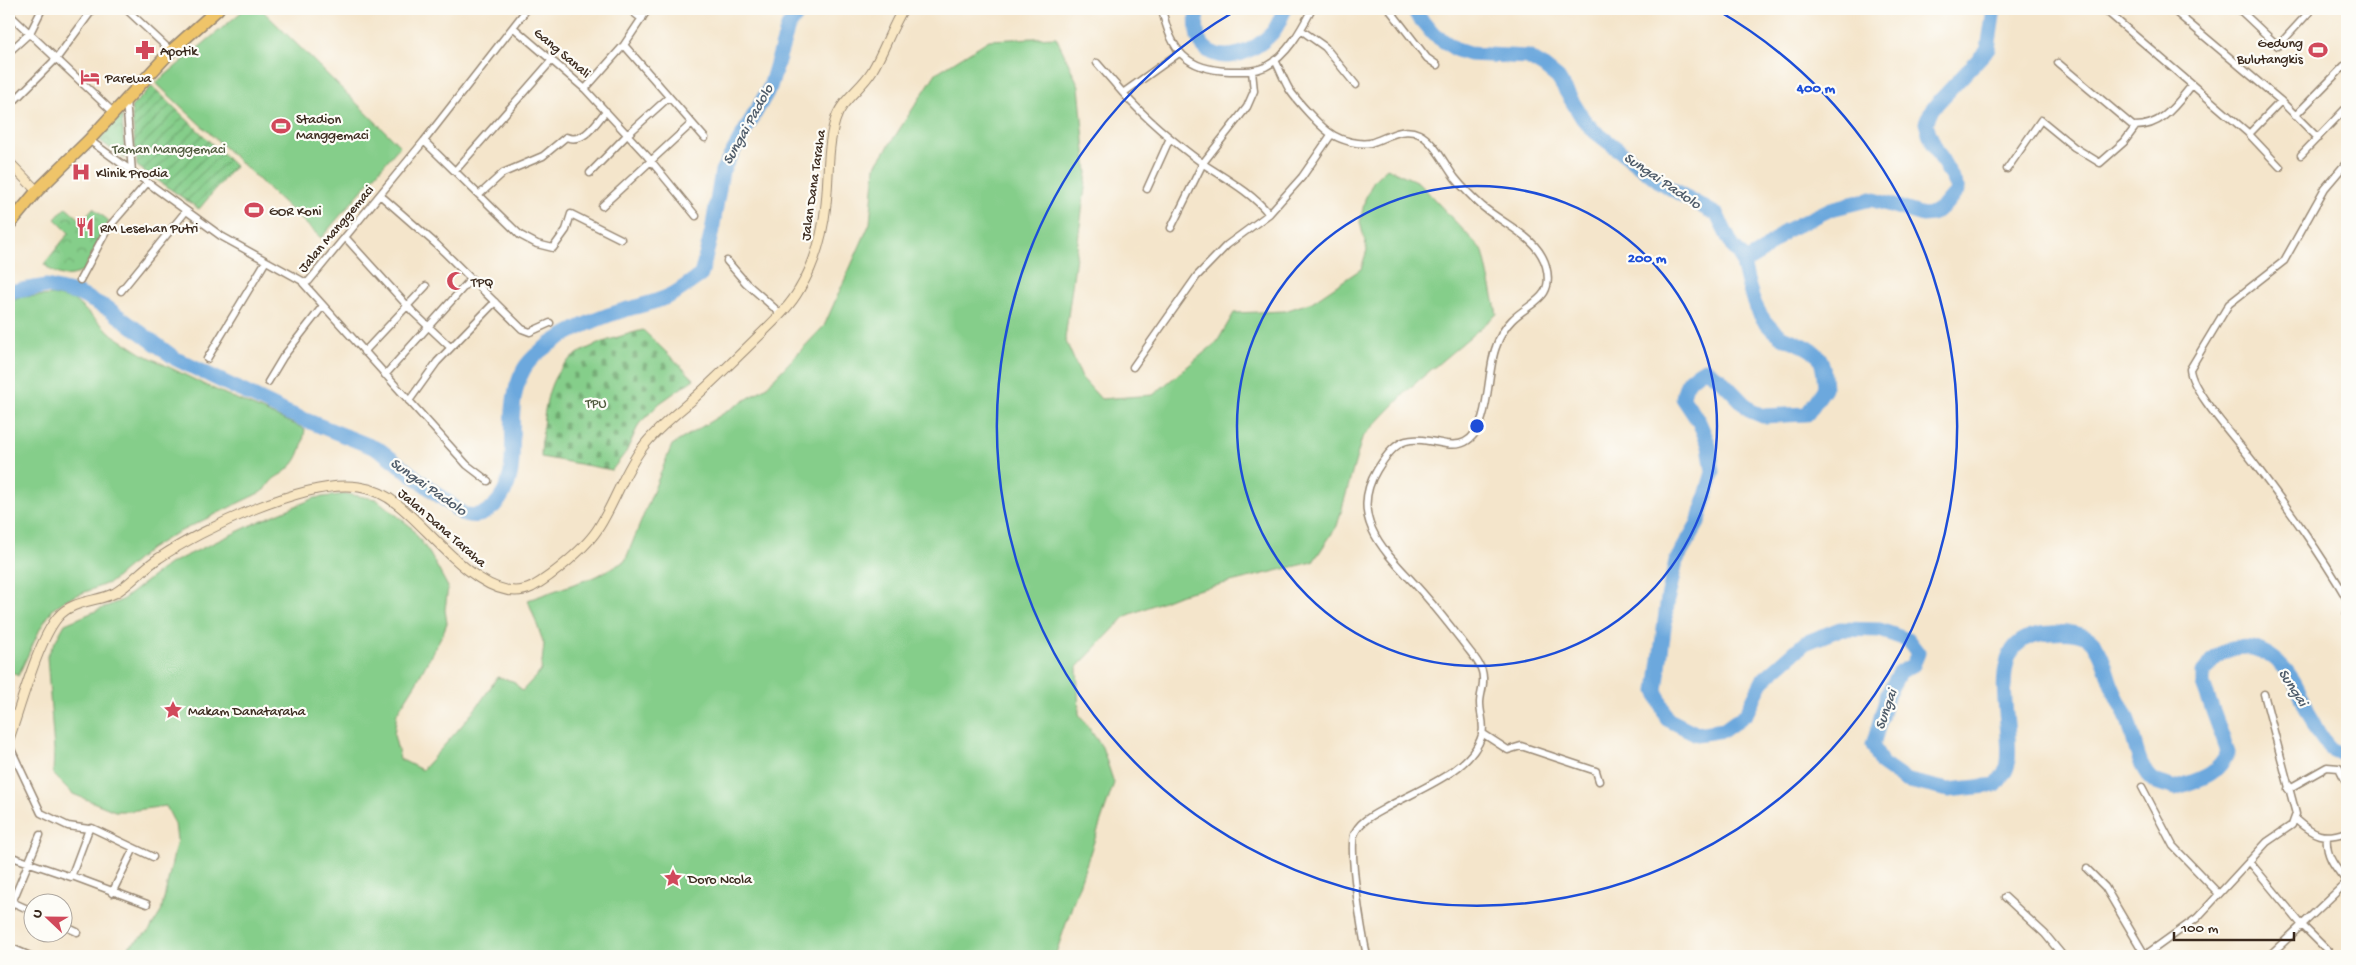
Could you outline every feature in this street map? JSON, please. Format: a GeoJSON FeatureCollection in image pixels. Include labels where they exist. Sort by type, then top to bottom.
{"type":"FeatureCollection","features":[{"type":"Feature","properties":{"kind":"highway"},"geometry":{"type":"LineString","coordinates":[[9,225],[37,191],[89,140],[170,51],[218,9]]}},
{"type":"Feature","properties":{"kind":"street"},"geometry":{"type":"LineString","coordinates":[[9,52],[30,33],[42,9]]}},
{"type":"Feature","properties":{"kind":"street"},"geometry":{"type":"LineString","coordinates":[[9,106],[57,58],[93,9]]}},
{"type":"Feature","properties":{"kind":"street"},"geometry":{"type":"LineString","coordinates":[[126,9],[170,51]]}},
{"type":"Feature","properties":{"kind":"street","name":"Jalan Manggemaci"},"geometry":{"type":"LineString","coordinates":[[89,140],[220,236],[303,283],[309,281],[345,238],[514,28],[527,9]]}},
{"type":"Feature","properties":{"kind":"street"},"geometry":{"type":"LineString","coordinates":[[629,9],[642,19]]}},
{"type":"Feature","properties":{"kind":"street","name":"Gang Sanali"},"geometry":{"type":"LineString","coordinates":[[514,28],[585,89],[624,45],[648,9]]}},
{"type":"Feature","properties":{"kind":"street","name":"Jalan Dana Taraha"},"geometry":{"type":"LineString","coordinates":[[9,739],[44,640],[59,615],[70,607],[115,593],[156,559],[202,532],[283,498],[308,490],[345,486],[379,492],[398,504],[439,544],[489,584],[502,591],[518,592],[533,586],[559,568],[594,534],[644,444],[716,380],[781,314],[798,292],[819,245],[826,204],[830,146],[835,119],[840,109],[870,74],[903,9]]}},
{"type":"Feature","properties":{"kind":"street"},"geometry":{"type":"LineString","coordinates":[[1162,9],[1179,53],[1198,66],[1213,70],[1252,71],[1264,68],[1275,60],[1302,30],[1312,9]]}},
{"type":"Feature","properties":{"kind":"street"},"geometry":{"type":"LineString","coordinates":[[1389,9],[1428,58],[1437,65]]}},
{"type":"Feature","properties":{"kind":"street"},"geometry":{"type":"LineString","coordinates":[[2104,9],[2249,134],[2280,167]]}},
{"type":"Feature","properties":{"kind":"street"},"geometry":{"type":"LineString","coordinates":[[2172,9],[2281,102],[2318,138]]}},
{"type":"Feature","properties":{"kind":"street"},"geometry":{"type":"LineString","coordinates":[[2238,9],[2278,46],[2312,9]]}},
{"type":"Feature","properties":{"kind":"street"},"geometry":{"type":"LineString","coordinates":[[9,14],[113,112]]}},
{"type":"Feature","properties":{"kind":"street"},"geometry":{"type":"LineString","coordinates":[[1302,30],[1325,47],[1356,85]]}},
{"type":"Feature","properties":{"kind":"street"},"geometry":{"type":"LineString","coordinates":[[624,45],[668,98],[705,138]]}},
{"type":"Feature","properties":{"kind":"street"},"geometry":{"type":"LineString","coordinates":[[1123,93],[1179,53]]}},
{"type":"Feature","properties":{"kind":"street"},"geometry":{"type":"LineString","coordinates":[[455,171],[552,60]]}},
{"type":"Feature","properties":{"kind":"street"},"geometry":{"type":"LineString","coordinates":[[1275,60],[1291,92],[1331,135],[1351,142],[1366,144],[1403,131],[1410,131],[1425,138],[1465,189],[1482,206],[1526,238],[1541,254],[1546,263],[1548,276],[1545,292],[1512,320],[1495,348],[1482,419],[1469,440],[1454,445],[1418,438],[1402,442],[1377,471],[1367,494],[1366,513],[1379,543],[1391,560],[1446,620],[1480,665],[1484,680],[1480,704],[1482,733],[1477,745],[1454,772],[1406,795],[1372,816],[1360,825],[1355,834],[1353,847],[1359,911],[1367,956]]}},
{"type":"Feature","properties":{"kind":"street"},"geometry":{"type":"LineString","coordinates":[[1097,63],[1123,93],[1170,138],[1233,185],[1251,194],[1269,214]]}},
{"type":"Feature","properties":{"kind":"street"},"geometry":{"type":"LineString","coordinates":[[2058,63],[2091,89],[2128,124],[2136,126],[2161,119],[2172,110],[2192,85]]}},
{"type":"Feature","properties":{"kind":"street"},"geometry":{"type":"LineString","coordinates":[[2295,116],[2344,66],[2347,69]]}},
{"type":"Feature","properties":{"kind":"street"},"geometry":{"type":"LineString","coordinates":[[1171,228],[1203,163],[1247,106],[1254,91],[1252,71]]}},
{"type":"Feature","properties":{"kind":"street"},"geometry":{"type":"LineString","coordinates":[[585,89],[650,160],[696,216]]}},
{"type":"Feature","properties":{"kind":"street"},"geometry":{"type":"LineString","coordinates":[[126,98],[132,172]]}},
{"type":"Feature","properties":{"kind":"street"},"geometry":{"type":"LineString","coordinates":[[590,173],[627,135],[668,98]]}},
{"type":"Feature","properties":{"kind":"street"},"geometry":{"type":"LineString","coordinates":[[2249,134],[2281,102]]}},
{"type":"Feature","properties":{"kind":"street"},"geometry":{"type":"LineString","coordinates":[[2301,155],[2347,107]]}},
{"type":"Feature","properties":{"kind":"street"},"geometry":{"type":"LineString","coordinates":[[479,195],[504,173],[543,156],[566,137],[574,140],[582,138],[606,112]]}},
{"type":"Feature","properties":{"kind":"street"},"geometry":{"type":"LineString","coordinates":[[2007,169],[2040,120],[2074,147],[2100,163],[2124,142],[2136,126]]}},
{"type":"Feature","properties":{"kind":"street"},"geometry":{"type":"LineString","coordinates":[[602,206],[691,124]]}},
{"type":"Feature","properties":{"kind":"street"},"geometry":{"type":"LineString","coordinates":[[1133,367],[1197,276],[1227,245],[1269,214],[1296,185],[1331,135]]}},
{"type":"Feature","properties":{"kind":"street"},"geometry":{"type":"LineString","coordinates":[[1148,190],[1170,138]]}},
{"type":"Feature","properties":{"kind":"street"},"geometry":{"type":"LineString","coordinates":[[424,141],[520,235],[553,248],[557,245],[571,214],[621,239]]}},
{"type":"Feature","properties":{"kind":"street"},"geometry":{"type":"LineString","coordinates":[[9,162],[37,191]]}},
{"type":"Feature","properties":{"kind":"street"},"geometry":{"type":"LineString","coordinates":[[2347,162],[2325,188],[2284,261],[2229,304],[2190,369],[2196,388],[2255,464],[2333,574],[2347,599]]}},
{"type":"Feature","properties":{"kind":"street"},"geometry":{"type":"LineString","coordinates":[[80,280],[108,228],[146,183]]}},
{"type":"Feature","properties":{"kind":"street"},"geometry":{"type":"LineString","coordinates":[[380,195],[436,244],[525,331],[536,331],[550,323]]}},
{"type":"Feature","properties":{"kind":"street"},"geometry":{"type":"LineString","coordinates":[[121,291],[186,211]]}},
{"type":"Feature","properties":{"kind":"street"},"geometry":{"type":"LineString","coordinates":[[345,238],[407,306],[450,348]]}},
{"type":"Feature","properties":{"kind":"street"},"geometry":{"type":"LineString","coordinates":[[207,359],[266,261]]}},
{"type":"Feature","properties":{"kind":"street"},"geometry":{"type":"LineString","coordinates":[[727,261],[746,283],[781,314]]}},
{"type":"Feature","properties":{"kind":"street"},"geometry":{"type":"LineString","coordinates":[[385,375],[471,279]]}},
{"type":"Feature","properties":{"kind":"street"},"geometry":{"type":"LineString","coordinates":[[303,283],[467,465],[488,481]]}},
{"type":"Feature","properties":{"kind":"street"},"geometry":{"type":"LineString","coordinates":[[364,352],[426,286]]}},
{"type":"Feature","properties":{"kind":"street"},"geometry":{"type":"LineString","coordinates":[[409,401],[450,348],[496,302]]}},
{"type":"Feature","properties":{"kind":"street"},"geometry":{"type":"LineString","coordinates":[[268,382],[283,357],[322,306]]}},
{"type":"Feature","properties":{"kind":"street"},"geometry":{"type":"LineString","coordinates":[[2087,869],[2104,887],[2144,956],[2197,918],[2267,842],[2292,825],[2296,814],[2264,694]]}},
{"type":"Feature","properties":{"kind":"street"},"geometry":{"type":"LineString","coordinates":[[1482,733],[1508,750],[1521,746],[1596,771],[1599,781]]}},
{"type":"Feature","properties":{"kind":"street"},"geometry":{"type":"LineString","coordinates":[[9,745],[41,813],[68,826],[89,830],[92,828],[153,857]]}},
{"type":"Feature","properties":{"kind":"street"},"geometry":{"type":"LineString","coordinates":[[2288,789],[2327,767],[2339,768],[2347,784]]}},
{"type":"Feature","properties":{"kind":"street"},"geometry":{"type":"LineString","coordinates":[[2142,787],[2173,846],[2219,894]]}},
{"type":"Feature","properties":{"kind":"street"},"geometry":{"type":"LineString","coordinates":[[2295,819],[2312,832],[2327,837],[2347,832]]}},
{"type":"Feature","properties":{"kind":"street"},"geometry":{"type":"LineString","coordinates":[[72,876],[89,830]]}},
{"type":"Feature","properties":{"kind":"street"},"geometry":{"type":"LineString","coordinates":[[9,910],[27,862],[40,835]]}},
{"type":"Feature","properties":{"kind":"street"},"geometry":{"type":"LineString","coordinates":[[2269,956],[2347,882],[2332,863],[2326,846],[2327,837]]}},
{"type":"Feature","properties":{"kind":"street"},"geometry":{"type":"LineString","coordinates":[[112,892],[134,848]]}},
{"type":"Feature","properties":{"kind":"street"},"geometry":{"type":"LineString","coordinates":[[9,856],[69,878],[72,876],[147,904]]}},
{"type":"Feature","properties":{"kind":"street"},"geometry":{"type":"LineString","coordinates":[[2249,861],[2301,924],[2333,956]]}},
{"type":"Feature","properties":{"kind":"street"},"geometry":{"type":"LineString","coordinates":[[2005,897],[2045,934],[2063,956]]}},
{"type":"Feature","properties":{"kind":"street"},"geometry":{"type":"LineString","coordinates":[[12,902],[22,906]]}},
{"type":"Feature","properties":{"kind":"street"},"geometry":{"type":"LineString","coordinates":[[72,930],[77,932]]}},
{"type":"Feature","properties":{"kind":"street"},"geometry":{"type":"LineString","coordinates":[[9,947],[30,956]]}},
{"type":"Feature","properties":{"kind":"green space"},"geometry":{"type":"Polygon","coordinates":[[[245,9],[261,9],[400,146],[321,238],[156,83],[245,9]]]}},
{"type":"Feature","properties":{"kind":"green space"},"geometry":{"type":"Polygon","coordinates":[[[1056,37],[1079,86],[1087,173],[1065,339],[1082,378],[1101,399],[1153,395],[1217,342],[1234,313],[1285,311],[1312,302],[1361,269],[1367,250],[1360,222],[1365,199],[1374,180],[1387,168],[1418,182],[1483,251],[1497,314],[1412,386],[1362,438],[1337,526],[1313,562],[1181,594],[1126,616],[1077,667],[1079,714],[1102,747],[1114,783],[1055,956],[116,956],[149,931],[161,912],[177,840],[175,824],[166,806],[115,811],[73,794],[53,774],[54,750],[47,656],[65,624],[122,600],[169,564],[260,521],[315,498],[347,494],[376,499],[410,526],[430,554],[448,587],[445,610],[447,623],[443,633],[416,683],[397,713],[394,735],[400,759],[422,770],[472,713],[497,677],[513,681],[522,691],[541,671],[544,644],[528,600],[597,576],[625,561],[672,445],[765,388],[824,326],[870,223],[875,167],[936,73],[989,40],[1056,37]]]}},
{"type":"Feature","properties":{"kind":"green space","name":"Taman Manggemaci"},"geometry":{"type":"Polygon","coordinates":[[[152,86],[235,166],[199,209],[137,166],[131,107],[152,86]]]}},
{"type":"Feature","properties":{"kind":"green space"},"geometry":{"type":"Polygon","coordinates":[[[122,115],[125,159],[99,140],[122,115]]]}},
{"type":"Feature","properties":{"kind":"green space"},"geometry":{"type":"Polygon","coordinates":[[[66,207],[82,221],[93,208],[109,221],[83,271],[73,275],[57,274],[44,264],[69,233],[55,219],[66,207]]]}},
{"type":"Feature","properties":{"kind":"green space"},"geometry":{"type":"Polygon","coordinates":[[[52,295],[74,300],[113,335],[141,353],[207,386],[305,429],[298,456],[288,469],[271,481],[265,490],[171,536],[150,549],[111,582],[67,599],[53,609],[41,627],[18,676],[9,670],[9,302],[22,297],[52,295]]]}},
{"type":"Feature","properties":{"kind":"green space","name":"TPU"},"geometry":{"type":"Polygon","coordinates":[[[643,330],[694,379],[660,403],[639,424],[626,452],[612,470],[541,457],[546,402],[552,383],[561,368],[574,357],[591,347],[643,330]]]}},
{"type":"Feature","properties":{"kind":"waterway","name":"Sungai Padolo"},"geometry":{"type":"LineString","coordinates":[[9,292],[47,286],[79,294],[109,309],[176,359],[288,413],[380,450],[463,514],[483,514],[494,506],[508,485],[512,460],[512,421],[515,393],[524,369],[531,359],[554,341],[582,326],[627,309],[664,298],[677,292],[701,275],[712,231],[722,171],[770,87],[788,27],[801,9]]}},
{"type":"Feature","properties":{"kind":"waterway","name":"Sungai Padolo"},"geometry":{"type":"LineString","coordinates":[[1196,9],[1199,40],[1206,49],[1215,54],[1225,56],[1236,55],[1265,40],[1276,28],[1285,9]]}},
{"type":"Feature","properties":{"kind":"waterway","name":"Sungai Padolo"},"geometry":{"type":"LineString","coordinates":[[1412,9],[1433,34],[1457,50],[1469,54],[1528,57],[1543,66],[1558,78],[1583,119],[1594,131],[1663,184],[1717,215],[1733,247],[1741,255],[1743,263],[1763,251],[1785,231],[1831,209],[1871,199],[1923,215],[1932,214],[1944,206],[1958,190],[1932,141],[1926,123],[1932,109],[1988,49],[1994,9]]}},
{"type":"Feature","properties":{"kind":"waterway","name":"Sungai"},"geometry":{"type":"LineString","coordinates":[[1743,263],[1754,303],[1764,321],[1781,336],[1803,345],[1819,357],[1822,363],[1825,388],[1807,414],[1763,416],[1751,411],[1720,379],[1705,369],[1692,377],[1687,384],[1683,398],[1699,422],[1709,445],[1713,472],[1698,523],[1676,561],[1668,597],[1656,691],[1667,719],[1697,734],[1724,730],[1746,714],[1763,680],[1805,643],[1840,629],[1880,630],[1908,640],[1918,653],[1913,665],[1900,672],[1888,693],[1873,745],[1882,764],[1905,780],[1948,790],[1996,785],[2008,765],[2009,744],[2004,681],[2007,663],[2014,648],[2028,637],[2051,633],[2067,633],[2087,637],[2098,649],[2112,687],[2129,723],[2144,770],[2156,782],[2175,788],[2206,776],[2213,772],[2224,760],[2228,752],[2203,684],[2203,672],[2219,654],[2243,647],[2253,648],[2262,652],[2279,663],[2287,671],[2302,697],[2318,733],[2332,749],[2347,755]]}},
{"type":"Feature","properties":{"kind":"place","name":"Apotik"},"geometry":{"type":"Point","coordinates":[145,50]}},
{"type":"Feature","properties":{"kind":"place","name":"Gedung Bulutangkis"},"geometry":{"type":"Point","coordinates":[2318,50]}},
{"type":"Feature","properties":{"kind":"place","name":"Parewa"},"geometry":{"type":"Point","coordinates":[90,77]}},
{"type":"Feature","properties":{"kind":"place","name":"Stadion Manggemaci"},"geometry":{"type":"Point","coordinates":[281,126]}},
{"type":"Feature","properties":{"kind":"place","name":"Klinik Prodia"},"geometry":{"type":"Point","coordinates":[81,172]}},
{"type":"Feature","properties":{"kind":"place","name":"GOR Koni"},"geometry":{"type":"Point","coordinates":[254,210]}},
{"type":"Feature","properties":{"kind":"place","name":"RM Lesehan Putri"},"geometry":{"type":"Point","coordinates":[85,227]}},
{"type":"Feature","properties":{"kind":"place","name":"TPQ"},"geometry":{"type":"Point","coordinates":[456,281]}},
{"type":"Feature","properties":{"kind":"place","name":"Makam Danataraha"},"geometry":{"type":"Point","coordinates":[173,710]}},
{"type":"Feature","properties":{"kind":"place","name":"Doro Ncola"},"geometry":{"type":"Point","coordinates":[673,878]}}]}
